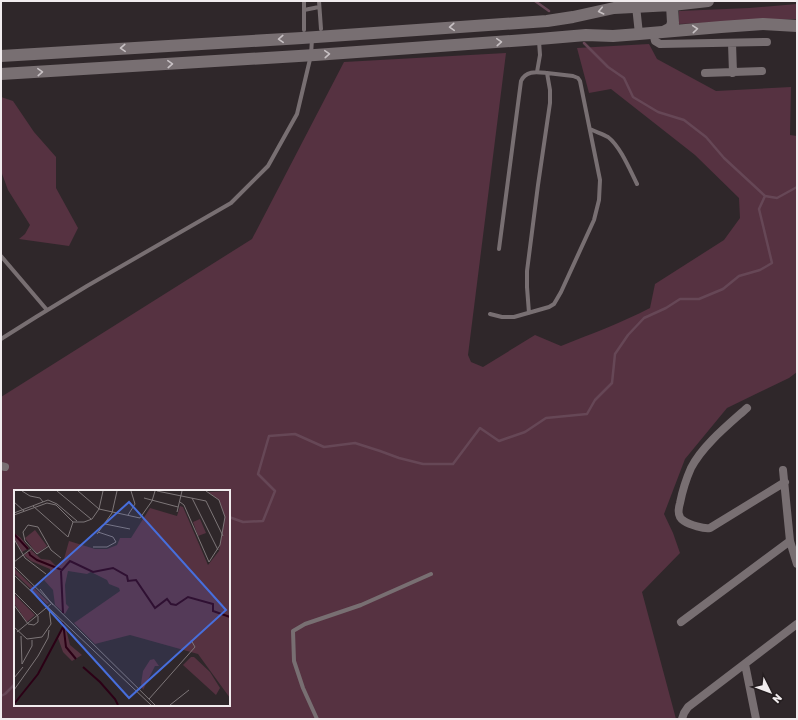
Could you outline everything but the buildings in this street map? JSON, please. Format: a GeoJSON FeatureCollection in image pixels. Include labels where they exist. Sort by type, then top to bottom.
{"type":"FeatureCollection","features":[{"type":"Feature","properties":{"kind":"street"},"geometry":{"type":"LineString","coordinates":[[1,56],[312,32],[469,26],[547,21],[574,17],[634,4],[708,1]]}},
{"type":"Feature","properties":{"kind":"street"},"geometry":{"type":"LineString","coordinates":[[667,3],[673,23],[671,28],[659,32],[655,41],[660,44],[767,42]]}},
{"type":"Feature","properties":{"kind":"street"},"geometry":{"type":"LineString","coordinates":[[634,4],[639,34]]}},
{"type":"Feature","properties":{"kind":"street"},"geometry":{"type":"LineString","coordinates":[[1,74],[311,55],[586,35],[613,36],[720,26],[763,24],[797,26]]}},
{"type":"Feature","properties":{"kind":"street"},"geometry":{"type":"LineString","coordinates":[[469,26],[470,44]]}},
{"type":"Feature","properties":{"kind":"street"},"geometry":{"type":"LineString","coordinates":[[732,43],[733,73]]}},
{"type":"Feature","properties":{"kind":"street"},"geometry":{"type":"LineString","coordinates":[[705,73],[762,71]]}},
{"type":"Feature","properties":{"kind":"street"},"geometry":{"type":"LineString","coordinates":[[747,408],[710,442],[693,464],[690,469],[678,510],[680,517],[686,522],[706,529],[710,528],[785,482]]}},
{"type":"Feature","properties":{"kind":"street"},"geometry":{"type":"LineString","coordinates":[[784,470],[790,541],[797,564]]}},
{"type":"Feature","properties":{"kind":"street"},"geometry":{"type":"LineString","coordinates":[[681,622],[790,541]]}},
{"type":"Feature","properties":{"kind":"street"},"geometry":{"type":"LineString","coordinates":[[682,719],[688,707],[797,624]]}},
{"type":"Feature","properties":{"kind":"street"},"geometry":{"type":"LineString","coordinates":[[745,664],[756,719]]}},
{"type":"Feature","properties":{"kind":"lane"},"geometry":{"type":"LineString","coordinates":[[304,1],[304,10],[312,32]]}},
{"type":"Feature","properties":{"kind":"lane"},"geometry":{"type":"LineString","coordinates":[[1,339],[87,286],[231,203],[268,166],[297,114],[311,55],[312,32],[319,7],[319,1]]}},
{"type":"Feature","properties":{"kind":"lane"},"geometry":{"type":"LineString","coordinates":[[304,10],[319,7]]}},
{"type":"Feature","properties":{"kind":"lane"},"geometry":{"type":"LineString","coordinates":[[537,72],[540,55],[539,39]]}},
{"type":"Feature","properties":{"kind":"lane"},"geometry":{"type":"LineString","coordinates":[[490,314],[502,317],[514,317],[549,308],[554,304],[594,220],[599,200],[600,180],[580,81],[578,78],[573,76],[537,72],[528,73],[523,76],[521,81],[499,249]]}},
{"type":"Feature","properties":{"kind":"lane"},"geometry":{"type":"LineString","coordinates":[[529,313],[527,271],[550,103],[550,90],[547,73]]}},
{"type":"Feature","properties":{"kind":"lane"},"geometry":{"type":"LineString","coordinates":[[590,129],[607,137],[614,144],[627,164],[637,184]]}},
{"type":"Feature","properties":{"kind":"lane"},"geometry":{"type":"LineString","coordinates":[[1,256],[47,310]]}},
{"type":"Feature","properties":{"kind":"lane"},"geometry":{"type":"LineString","coordinates":[[317,719],[303,688],[294,662],[294,631],[305,624],[361,605],[431,574]]}},
{"type":"Feature","properties":{"kind":"shaded area"},"geometry":{"type":"Polygon","coordinates":[[[797,4],[797,19],[679,24],[679,11],[797,4]]]}},
{"type":"Feature","properties":{"kind":"shaded area"},"geometry":{"type":"Polygon","coordinates":[[[649,44],[657,59],[716,91],[791,87],[790,135],[797,136],[797,372],[789,378],[727,408],[685,459],[664,514],[680,553],[642,592],[676,719],[1,719],[1,397],[252,239],[344,62],[506,53],[468,355],[471,362],[483,367],[535,335],[561,346],[650,308],[655,284],[724,240],[740,218],[739,198],[695,155],[611,89],[589,93],[577,48],[649,44]]]}},
{"type":"Feature","properties":{"kind":"shaded area"},"geometry":{"type":"Polygon","coordinates":[[[1,97],[13,101],[34,132],[56,157],[56,188],[78,228],[69,246],[19,239],[25,234],[30,225],[8,190],[1,171],[1,97]]]}},
{"type":"Feature","properties":{"kind":"waterway"},"geometry":{"type":"LineString","coordinates":[[535,1],[549,11]]}},
{"type":"Feature","properties":{"kind":"waterway"},"geometry":{"type":"LineString","coordinates":[[584,43],[608,67],[624,78],[633,97],[658,112],[684,120],[706,137],[724,158],[765,196]]}},
{"type":"Feature","properties":{"kind":"waterway"},"geometry":{"type":"LineString","coordinates":[[230,517],[243,522],[263,521],[275,491],[258,474],[269,436],[295,434],[324,447],[355,443],[399,458],[423,464],[453,464],[480,428],[499,441],[525,432],[546,418],[587,414],[595,400],[612,383],[615,354],[628,335],[644,318],[666,308],[680,299],[699,299],[723,289],[739,276],[760,270],[772,263],[759,209],[765,196],[777,198],[797,187]]}},
{"type":"Feature","properties":{"kind":"waterway"},"geometry":{"type":"LineString","coordinates":[[1,696],[14,685]]}}]}
